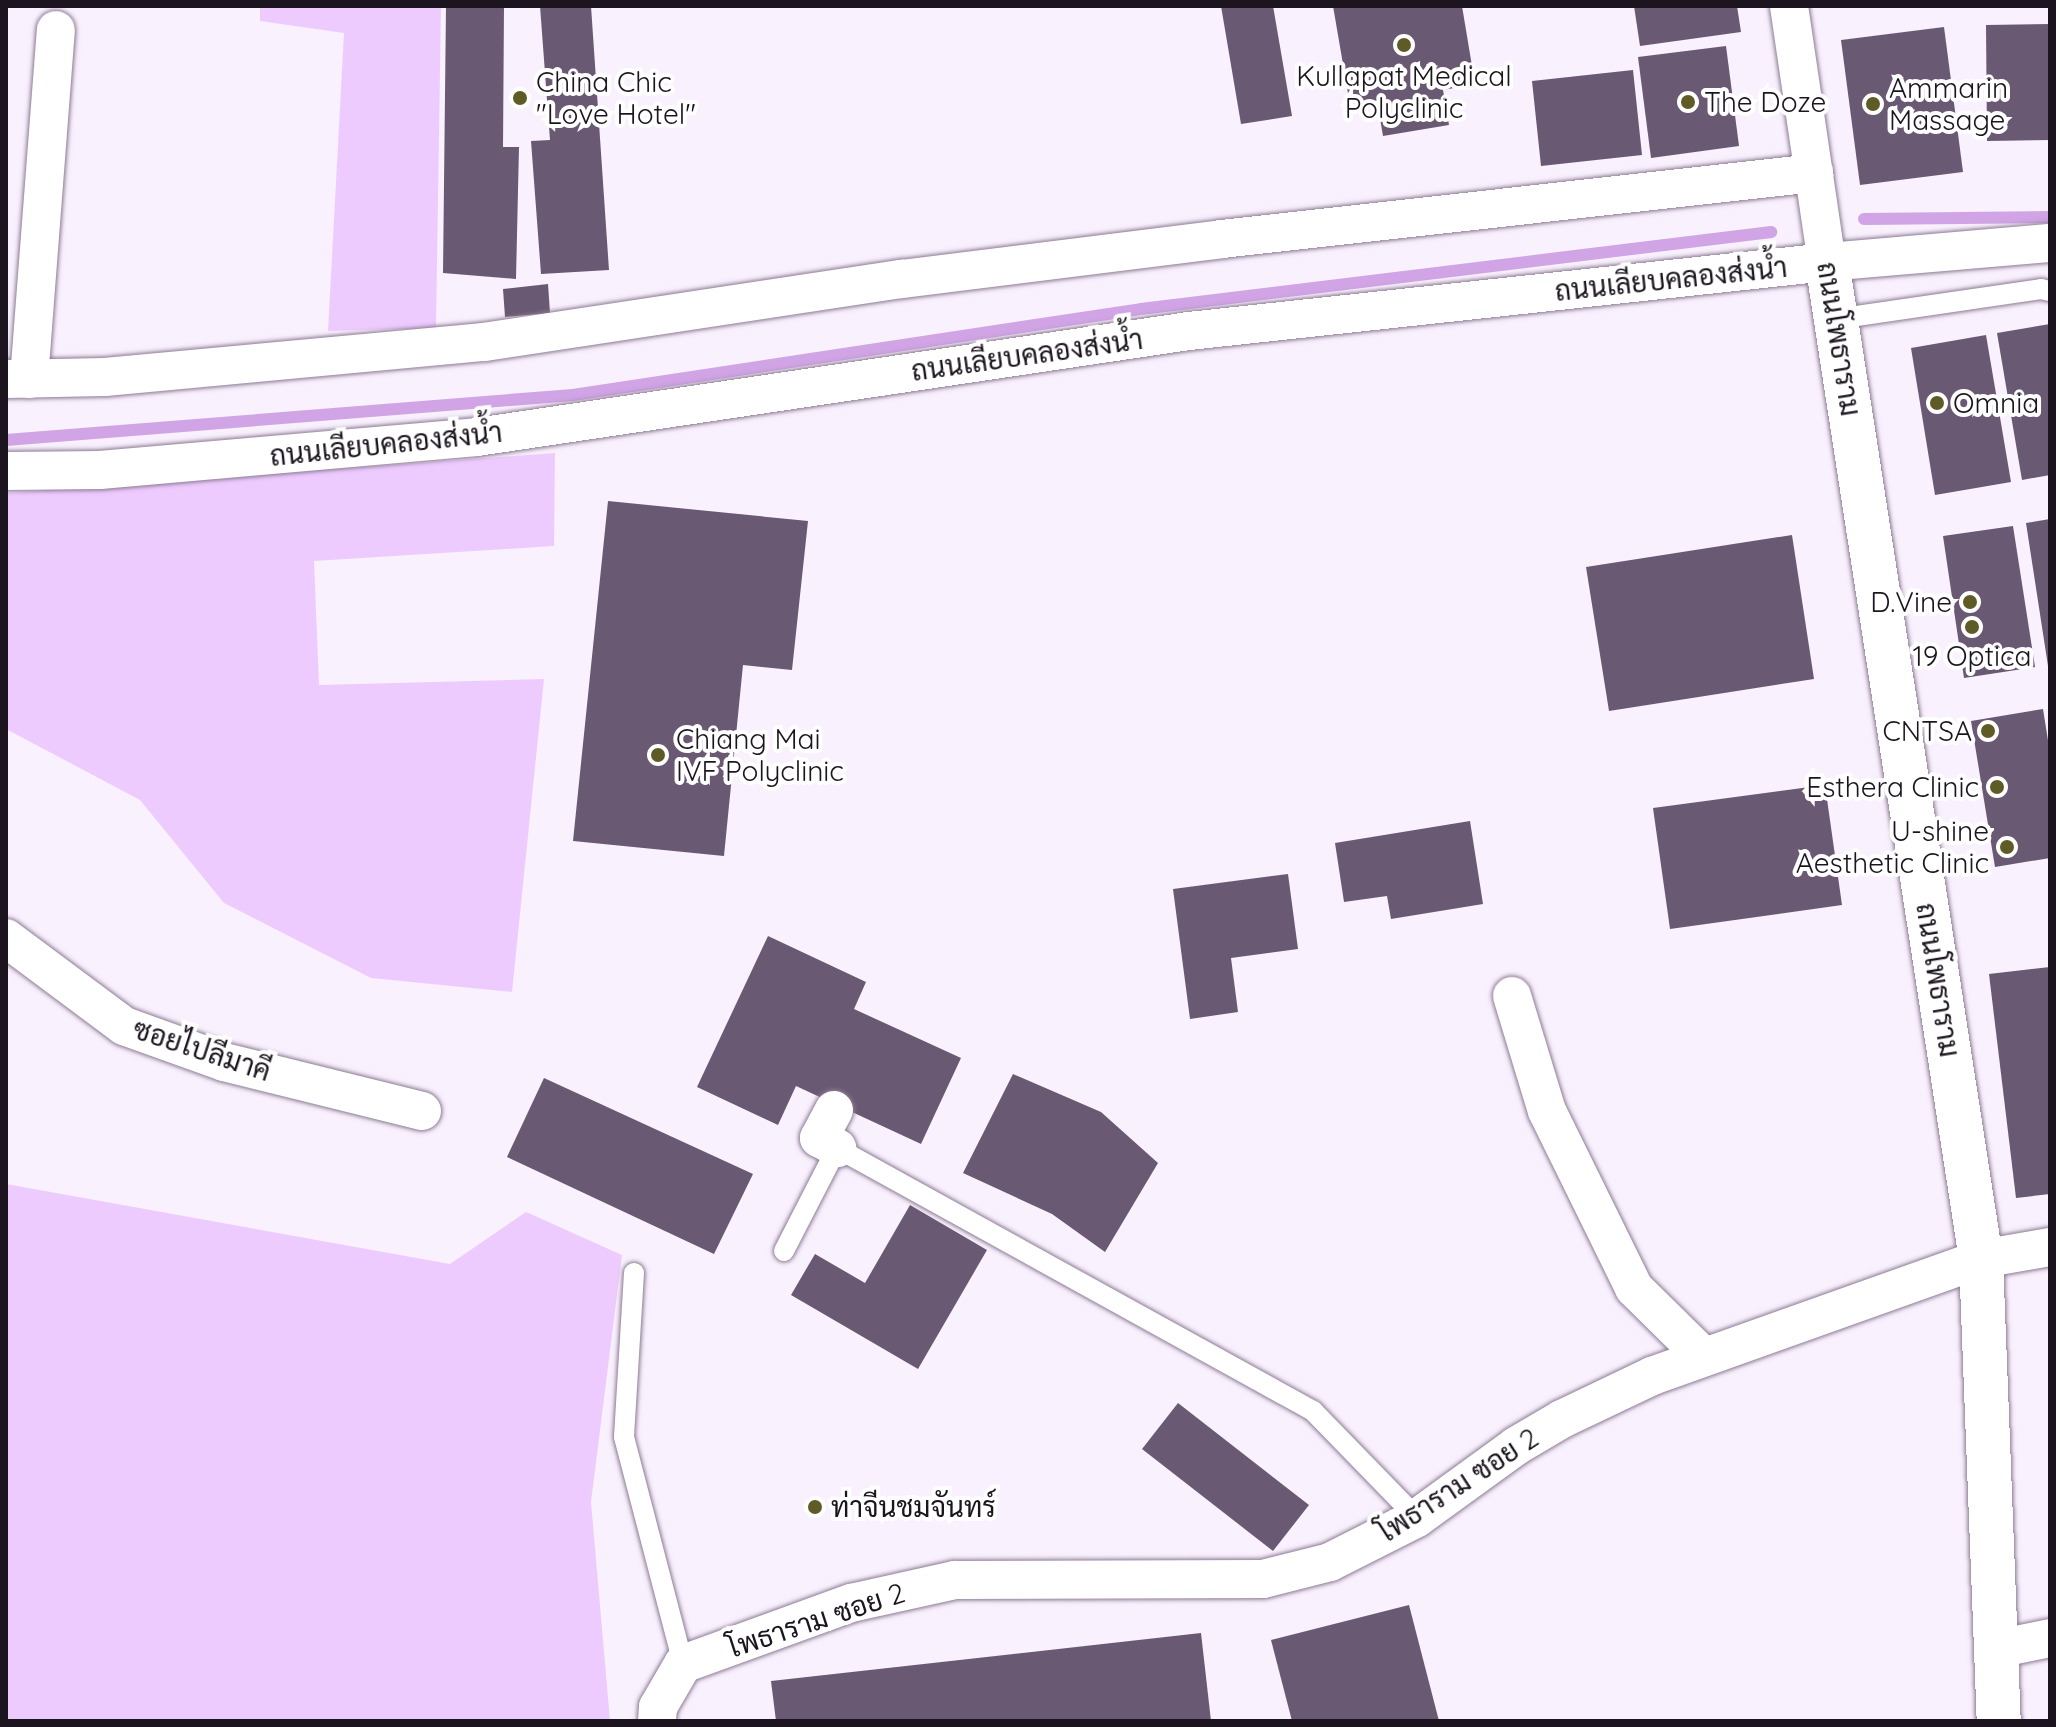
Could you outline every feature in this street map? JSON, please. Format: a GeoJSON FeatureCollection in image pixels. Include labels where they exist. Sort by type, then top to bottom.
{"type":"FeatureCollection","features":[{"type":"Feature","properties":{"kind":"street","name":"ถนนโพธาราม"},"geometry":{"type":"LineString","coordinates":[[1789,6],[1981,1259],[1999,1721]]}},
{"type":"Feature","properties":{"kind":"street"},"geometry":{"type":"LineString","coordinates":[[56,30],[17,379],[105,377],[484,342],[902,279],[1192,242],[1814,173]]}},
{"type":"Feature","properties":{"kind":"street","name":"ถนนเลียบคลองส่งน้ำ"},"geometry":{"type":"LineString","coordinates":[[6,471],[100,470],[477,437],[1189,331],[1827,262],[2050,243]]}},
{"type":"Feature","properties":{"kind":"street","name":"ซอยไปลีมาคี"},"geometry":{"type":"LineString","coordinates":[[6,938],[124,1026],[224,1062],[422,1111]]}},
{"type":"Feature","properties":{"kind":"street"},"geometry":{"type":"LineString","coordinates":[[1512,996],[1547,1111],[1634,1288],[1704,1357]]}},
{"type":"Feature","properties":{"kind":"street"},"geometry":{"type":"LineString","coordinates":[[834,1110],[819,1138],[837,1148]]}},
{"type":"Feature","properties":{"kind":"street","name":"โพธาราม ซอย 2"},"geometry":{"type":"LineString","coordinates":[[683,1664],[851,1603],[955,1580],[1263,1579],[1330,1562],[1417,1518],[1516,1446],[1562,1419],[1652,1376],[1981,1259],[2050,1247]]}},
{"type":"Feature","properties":{"kind":"street"},"geometry":{"type":"LineString","coordinates":[[1996,1649],[2050,1638]]}},
{"type":"Feature","properties":{"kind":"street"},"geometry":{"type":"LineString","coordinates":[[657,1721],[658,1707],[683,1664]]}},
{"type":"Feature","properties":{"kind":"lane"},"geometry":{"type":"LineString","coordinates":[[1836,319],[2050,291]]}},
{"type":"Feature","properties":{"kind":"lane"},"geometry":{"type":"LineString","coordinates":[[784,1251],[837,1148],[1313,1411],[1417,1518]]}},
{"type":"Feature","properties":{"kind":"lane"},"geometry":{"type":"LineString","coordinates":[[634,1273],[624,1437],[683,1664]]}},
{"type":"Feature","properties":{"kind":"shaded area"},"geometry":{"type":"Polygon","coordinates":[[[260,6],[441,6],[436,328],[328,331],[344,33],[260,21],[260,6]]]}},
{"type":"Feature","properties":{"kind":"shaded area"},"geometry":{"type":"Polygon","coordinates":[[[555,453],[554,546],[314,561],[319,685],[544,679],[512,992],[371,978],[224,903],[140,800],[6,729],[6,493],[555,453]]]}},
{"type":"Feature","properties":{"kind":"shaded area"},"geometry":{"type":"Polygon","coordinates":[[[6,1184],[450,1264],[526,1212],[622,1255],[591,1502],[610,1721],[6,1721],[6,1184]]]}},
{"type":"Feature","properties":{"kind":"building"},"geometry":{"type":"Polygon","coordinates":[[[446,6],[504,6],[503,147],[519,147],[516,279],[443,273],[446,6]]]}},
{"type":"Feature","properties":{"kind":"building"},"geometry":{"type":"Polygon","coordinates":[[[540,6],[591,6],[609,270],[541,274],[531,141],[550,140],[540,6]]]}},
{"type":"Feature","properties":{"kind":"building"},"geometry":{"type":"Polygon","coordinates":[[[1221,6],[1273,6],[1292,116],[1241,124],[1221,6]]]}},
{"type":"Feature","properties":{"kind":"building","name":"Kullapat Medical Polyclinic"},"geometry":{"type":"Polygon","coordinates":[[[1333,6],[1462,6],[1475,84],[1443,90],[1449,125],[1383,136],[1377,101],[1350,105],[1333,6]]]}},
{"type":"Feature","properties":{"kind":"building"},"geometry":{"type":"Polygon","coordinates":[[[1634,6],[1737,6],[1741,32],[1640,46],[1634,6]]]}},
{"type":"Feature","properties":{"kind":"building"},"geometry":{"type":"Polygon","coordinates":[[[2050,24],[2050,140],[1987,141],[1986,25],[2050,24]]]}},
{"type":"Feature","properties":{"kind":"building"},"geometry":{"type":"Polygon","coordinates":[[[1944,27],[1963,172],[1860,185],[1841,40],[1944,27]]]}},
{"type":"Feature","properties":{"kind":"building","name":"The Doze"},"geometry":{"type":"Polygon","coordinates":[[[1726,46],[1739,146],[1651,158],[1638,57],[1726,46]]]}},
{"type":"Feature","properties":{"kind":"building"},"geometry":{"type":"Polygon","coordinates":[[[1633,70],[1642,155],[1541,166],[1532,81],[1633,70]]]}},
{"type":"Feature","properties":{"kind":"building"},"geometry":{"type":"Polygon","coordinates":[[[548,284],[550,313],[505,317],[503,289],[548,284]]]}},
{"type":"Feature","properties":{"kind":"building"},"geometry":{"type":"Polygon","coordinates":[[[2050,324],[2050,475],[2022,480],[1997,333],[2050,324]]]}},
{"type":"Feature","properties":{"kind":"building"},"geometry":{"type":"Polygon","coordinates":[[[1986,335],[2011,482],[1935,495],[1911,348],[1986,335]]]}},
{"type":"Feature","properties":{"kind":"building","name":"Chiang Mai IVF Polyclinic"},"geometry":{"type":"Polygon","coordinates":[[[608,501],[808,521],[792,670],[743,665],[724,856],[573,841],[608,501]]]}},
{"type":"Feature","properties":{"kind":"building"},"geometry":{"type":"Polygon","coordinates":[[[2050,519],[2050,666],[2048,666],[2026,523],[2050,519]]]}},
{"type":"Feature","properties":{"kind":"building"},"geometry":{"type":"Polygon","coordinates":[[[2013,526],[2035,667],[1964,678],[1943,536],[2013,526]]]}},
{"type":"Feature","properties":{"kind":"building"},"geometry":{"type":"Polygon","coordinates":[[[1792,535],[1814,679],[1609,711],[1586,567],[1792,535]]]}},
{"type":"Feature","properties":{"kind":"building"},"geometry":{"type":"Polygon","coordinates":[[[2043,709],[2050,753],[2050,858],[1995,867],[1971,721],[2043,709]]]}},
{"type":"Feature","properties":{"kind":"building"},"geometry":{"type":"Polygon","coordinates":[[[1825,785],[1842,905],[1670,929],[1653,808],[1825,785]]]}},
{"type":"Feature","properties":{"kind":"building"},"geometry":{"type":"Polygon","coordinates":[[[1470,821],[1483,904],[1391,919],[1387,896],[1344,902],[1335,843],[1470,821]]]}},
{"type":"Feature","properties":{"kind":"building"},"geometry":{"type":"Polygon","coordinates":[[[1288,874],[1298,949],[1231,958],[1238,1012],[1190,1019],[1173,889],[1288,874]]]}},
{"type":"Feature","properties":{"kind":"building"},"geometry":{"type":"Polygon","coordinates":[[[768,936],[866,982],[854,1009],[961,1058],[921,1144],[796,1086],[778,1125],[697,1087],[768,936]]]}},
{"type":"Feature","properties":{"kind":"building"},"geometry":{"type":"Polygon","coordinates":[[[2050,967],[2050,1194],[2016,1198],[1989,974],[2050,967]]]}},
{"type":"Feature","properties":{"kind":"building"},"geometry":{"type":"Polygon","coordinates":[[[1013,1074],[1101,1112],[1158,1163],[1105,1252],[1052,1214],[963,1173],[1013,1074]]]}},
{"type":"Feature","properties":{"kind":"building"},"geometry":{"type":"Polygon","coordinates":[[[544,1078],[753,1174],[714,1254],[507,1157],[544,1078]]]}},
{"type":"Feature","properties":{"kind":"building"},"geometry":{"type":"Polygon","coordinates":[[[910,1205],[987,1250],[918,1369],[791,1295],[815,1254],[865,1283],[910,1205]]]}},
{"type":"Feature","properties":{"kind":"building"},"geometry":{"type":"Polygon","coordinates":[[[1178,1403],[1309,1505],[1273,1551],[1142,1449],[1178,1403]]]}},
{"type":"Feature","properties":{"kind":"building"},"geometry":{"type":"Polygon","coordinates":[[[1409,1605],[1439,1721],[1292,1721],[1271,1640],[1409,1605]]]}},
{"type":"Feature","properties":{"kind":"building"},"geometry":{"type":"Polygon","coordinates":[[[1201,1633],[1211,1721],[776,1721],[771,1681],[1201,1633]]]}},
{"type":"Feature","properties":{"kind":"waterway"},"geometry":{"type":"LineString","coordinates":[[1864,219],[2050,217]]}},
{"type":"Feature","properties":{"kind":"waterway"},"geometry":{"type":"LineString","coordinates":[[6,440],[573,395],[1141,309],[1771,232]]}},
{"type":"Feature","properties":{"kind":"place","name":"Kullapat Medical Polyclinic"},"geometry":{"type":"Point","coordinates":[1404,45]}},
{"type":"Feature","properties":{"kind":"place","name":"China Chic \"Love Hotel\""},"geometry":{"type":"Point","coordinates":[520,98]}},
{"type":"Feature","properties":{"kind":"place","name":"The Doze"},"geometry":{"type":"Point","coordinates":[1688,102]}},
{"type":"Feature","properties":{"kind":"place","name":"Ammarin Massage"},"geometry":{"type":"Point","coordinates":[1873,104]}},
{"type":"Feature","properties":{"kind":"place","name":"Omnia"},"geometry":{"type":"Point","coordinates":[1937,403]}},
{"type":"Feature","properties":{"kind":"place","name":"D.Vine"},"geometry":{"type":"Point","coordinates":[1970,602]}},
{"type":"Feature","properties":{"kind":"place","name":"19 Optica"},"geometry":{"type":"Point","coordinates":[1972,627]}},
{"type":"Feature","properties":{"kind":"place","name":"CNTSA"},"geometry":{"type":"Point","coordinates":[1988,731]}},
{"type":"Feature","properties":{"kind":"place","name":"Chiang Mai IVF Polyclinic"},"geometry":{"type":"Point","coordinates":[658,755]}},
{"type":"Feature","properties":{"kind":"place","name":"Esthera Clinic"},"geometry":{"type":"Point","coordinates":[1997,787]}},
{"type":"Feature","properties":{"kind":"place","name":"U-shine Aesthetic Clinic"},"geometry":{"type":"Point","coordinates":[2007,847]}},
{"type":"Feature","properties":{"kind":"place","name":"ท่าจีนชมจันทร์"},"geometry":{"type":"Point","coordinates":[815,1507]}}]}
